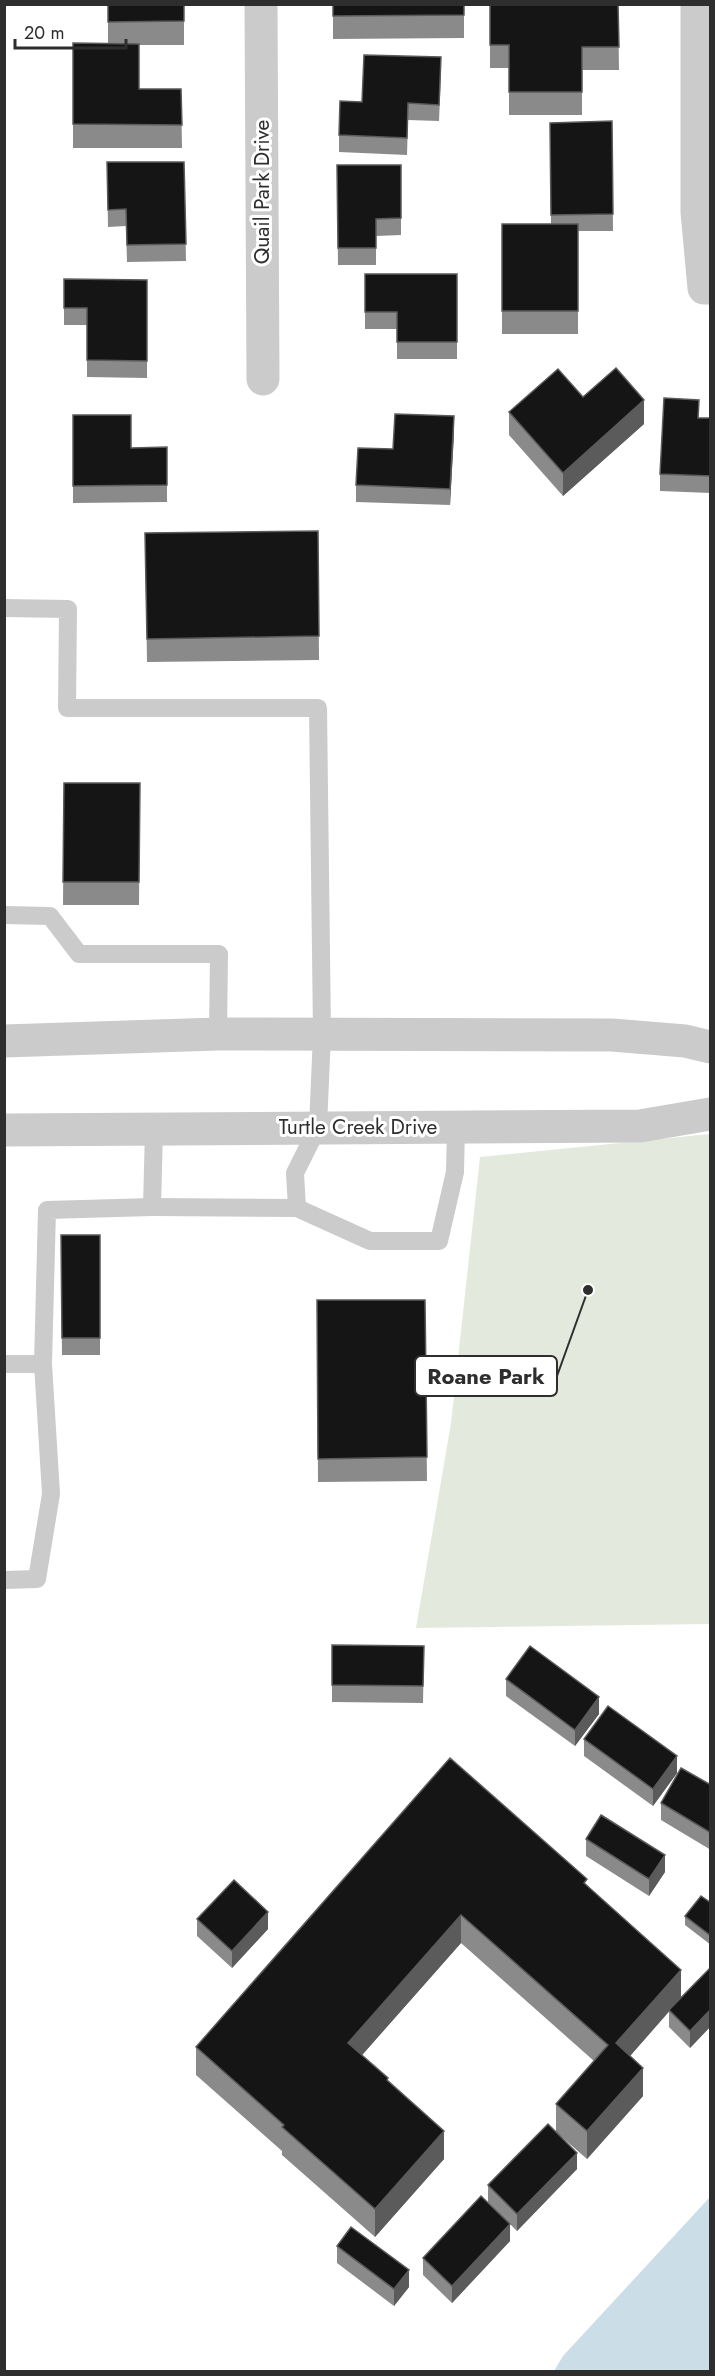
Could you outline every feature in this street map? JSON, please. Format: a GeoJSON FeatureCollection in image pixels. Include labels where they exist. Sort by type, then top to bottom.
{"type":"FeatureCollection","features":[{"type":"Feature","properties":{"kind":"street","name":"Quail Park Drive"},"geometry":{"type":"LineString","coordinates":[[261,4],[263,380]]}},
{"type":"Feature","properties":{"kind":"street"},"geometry":{"type":"LineString","coordinates":[[697,4],[697,212],[707,281]]}},
{"type":"Feature","properties":{"kind":"street"},"geometry":{"type":"LineString","coordinates":[[4,1041],[218,1034],[612,1035],[685,1041],[711,1047]]}},
{"type":"Feature","properties":{"kind":"street","name":"Turtle Creek Drive"},"geometry":{"type":"LineString","coordinates":[[4,1130],[639,1126],[711,1114]]}},
{"type":"Feature","properties":{"kind":"lane"},"geometry":{"type":"LineString","coordinates":[[4,608],[68,609],[67,708],[318,708],[322,1034],[318,1127],[295,1173],[297,1208]]}},
{"type":"Feature","properties":{"kind":"lane"},"geometry":{"type":"LineString","coordinates":[[4,915],[50,916],[79,954],[219,954],[218,1034]]}},
{"type":"Feature","properties":{"kind":"lane"},"geometry":{"type":"LineString","coordinates":[[4,1580],[37,1580],[51,1494],[43,1364],[48,1210],[152,1207],[297,1208],[369,1241],[440,1241],[455,1172],[456,1126]]}},
{"type":"Feature","properties":{"kind":"lane"},"geometry":{"type":"LineString","coordinates":[[152,1207],[154,1129]]}},
{"type":"Feature","properties":{"kind":"lane"},"geometry":{"type":"LineString","coordinates":[[4,1364],[43,1364]]}},
{"type":"Feature","properties":{"kind":"shaded area"},"geometry":{"type":"Polygon","coordinates":[[[710,1134],[710,1624],[416,1628],[451,1423],[480,1157],[710,1134]]]}},
{"type":"Feature","properties":{"kind":"water"},"geometry":{"type":"Polygon","coordinates":[[[710,2197],[710,2371],[554,2371],[563,2356],[710,2197]]]}},
{"type":"Feature","properties":{"kind":"building"},"geometry":{"type":"Polygon","coordinates":[[[108,4],[184,4],[184,21],[108,22],[108,4]]]}},
{"type":"Feature","properties":{"kind":"building"},"geometry":{"type":"Polygon","coordinates":[[[333,4],[464,4],[464,15],[333,16],[333,4]]]}},
{"type":"Feature","properties":{"kind":"building"},"geometry":{"type":"Polygon","coordinates":[[[490,4],[618,4],[619,47],[582,47],[582,92],[509,92],[509,45],[490,45],[490,4]]]}},
{"type":"Feature","properties":{"kind":"building"},"geometry":{"type":"Polygon","coordinates":[[[73,43],[139,44],[139,89],[181,89],[182,125],[73,124],[73,43]]]}},
{"type":"Feature","properties":{"kind":"building"},"geometry":{"type":"Polygon","coordinates":[[[364,55],[441,57],[439,105],[408,103],[407,138],[339,135],[340,101],[362,102],[364,55]]]}},
{"type":"Feature","properties":{"kind":"building"},"geometry":{"type":"Polygon","coordinates":[[[612,121],[613,214],[551,215],[550,123],[612,121]]]}},
{"type":"Feature","properties":{"kind":"building"},"geometry":{"type":"Polygon","coordinates":[[[107,162],[184,162],[186,244],[127,245],[126,209],[108,210],[107,162]]]}},
{"type":"Feature","properties":{"kind":"building"},"geometry":{"type":"Polygon","coordinates":[[[337,165],[401,165],[401,218],[376,219],[376,248],[338,248],[337,165]]]}},
{"type":"Feature","properties":{"kind":"building"},"geometry":{"type":"Polygon","coordinates":[[[502,224],[578,224],[578,311],[502,311],[502,224]]]}},
{"type":"Feature","properties":{"kind":"building"},"geometry":{"type":"Polygon","coordinates":[[[365,274],[457,274],[457,342],[397,342],[397,312],[365,312],[365,274]]]}},
{"type":"Feature","properties":{"kind":"building"},"geometry":{"type":"Polygon","coordinates":[[[64,279],[147,280],[147,361],[87,360],[87,308],[64,308],[64,279]]]}},
{"type":"Feature","properties":{"kind":"building"},"geometry":{"type":"Polygon","coordinates":[[[616,368],[644,400],[563,473],[509,412],[558,369],[583,397],[616,368]]]}},
{"type":"Feature","properties":{"kind":"building"},"geometry":{"type":"Polygon","coordinates":[[[664,398],[699,400],[698,418],[711,418],[711,476],[660,474],[664,398]]]}},
{"type":"Feature","properties":{"kind":"building"},"geometry":{"type":"Polygon","coordinates":[[[395,414],[454,416],[450,489],[356,485],[358,448],[393,449],[395,414]]]}},
{"type":"Feature","properties":{"kind":"building"},"geometry":{"type":"Polygon","coordinates":[[[73,415],[131,415],[131,448],[167,447],[167,485],[73,486],[73,415]]]}},
{"type":"Feature","properties":{"kind":"building"},"geometry":{"type":"Polygon","coordinates":[[[318,531],[319,636],[147,639],[145,533],[318,531]]]}},
{"type":"Feature","properties":{"kind":"building"},"geometry":{"type":"Polygon","coordinates":[[[64,783],[140,783],[139,882],[63,882],[64,783]]]}},
{"type":"Feature","properties":{"kind":"building"},"geometry":{"type":"Polygon","coordinates":[[[61,1235],[100,1235],[100,1338],[62,1338],[61,1235]]]}},
{"type":"Feature","properties":{"kind":"building"},"geometry":{"type":"Polygon","coordinates":[[[317,1300],[425,1300],[427,1457],[318,1459],[317,1300]]]}},
{"type":"Feature","properties":{"kind":"building"},"geometry":{"type":"Polygon","coordinates":[[[332,1645],[424,1646],[423,1686],[332,1685],[332,1645]]]}},
{"type":"Feature","properties":{"kind":"building"},"geometry":{"type":"Polygon","coordinates":[[[530,1646],[599,1697],[575,1730],[506,1679],[530,1646]]]}},
{"type":"Feature","properties":{"kind":"building"},"geometry":{"type":"Polygon","coordinates":[[[608,1706],[677,1756],[653,1789],[584,1739],[608,1706]]]}},
{"type":"Feature","properties":{"kind":"building"},"geometry":{"type":"Polygon","coordinates":[[[450,1758],[587,1879],[584,1883],[681,1970],[616,2043],[643,2068],[587,2131],[556,2104],[608,2045],[461,1915],[348,2043],[444,2131],[375,2209],[196,2047],[450,1758]]]}},
{"type":"Feature","properties":{"kind":"building"},"geometry":{"type":"Polygon","coordinates":[[[681,1768],[711,1785],[711,1833],[661,1803],[681,1768]]]}},
{"type":"Feature","properties":{"kind":"building"},"geometry":{"type":"Polygon","coordinates":[[[601,1815],[665,1855],[649,1879],[586,1839],[601,1815]]]}},
{"type":"Feature","properties":{"kind":"building"},"geometry":{"type":"Polygon","coordinates":[[[234,1880],[268,1912],[232,1951],[197,1919],[234,1880]]]}},
{"type":"Feature","properties":{"kind":"building"},"geometry":{"type":"Polygon","coordinates":[[[701,1896],[711,1903],[711,1936],[685,1916],[701,1896]]]}},
{"type":"Feature","properties":{"kind":"building"},"geometry":{"type":"Polygon","coordinates":[[[711,1967],[711,2009],[690,2031],[669,2010],[711,1967]]]}},
{"type":"Feature","properties":{"kind":"building"},"geometry":{"type":"Polygon","coordinates":[[[548,2124],[577,2153],[517,2214],[488,2185],[548,2124]]]}},
{"type":"Feature","properties":{"kind":"building"},"geometry":{"type":"Polygon","coordinates":[[[481,2196],[510,2224],[452,2286],[423,2258],[481,2196]]]}},
{"type":"Feature","properties":{"kind":"building"},"geometry":{"type":"Polygon","coordinates":[[[351,2227],[409,2270],[394,2289],[337,2246],[351,2227]]]}},
{"type":"Feature","properties":{"kind":"place","name":"Roane Park"},"geometry":{"type":"Point","coordinates":[588,1290]}}]}
